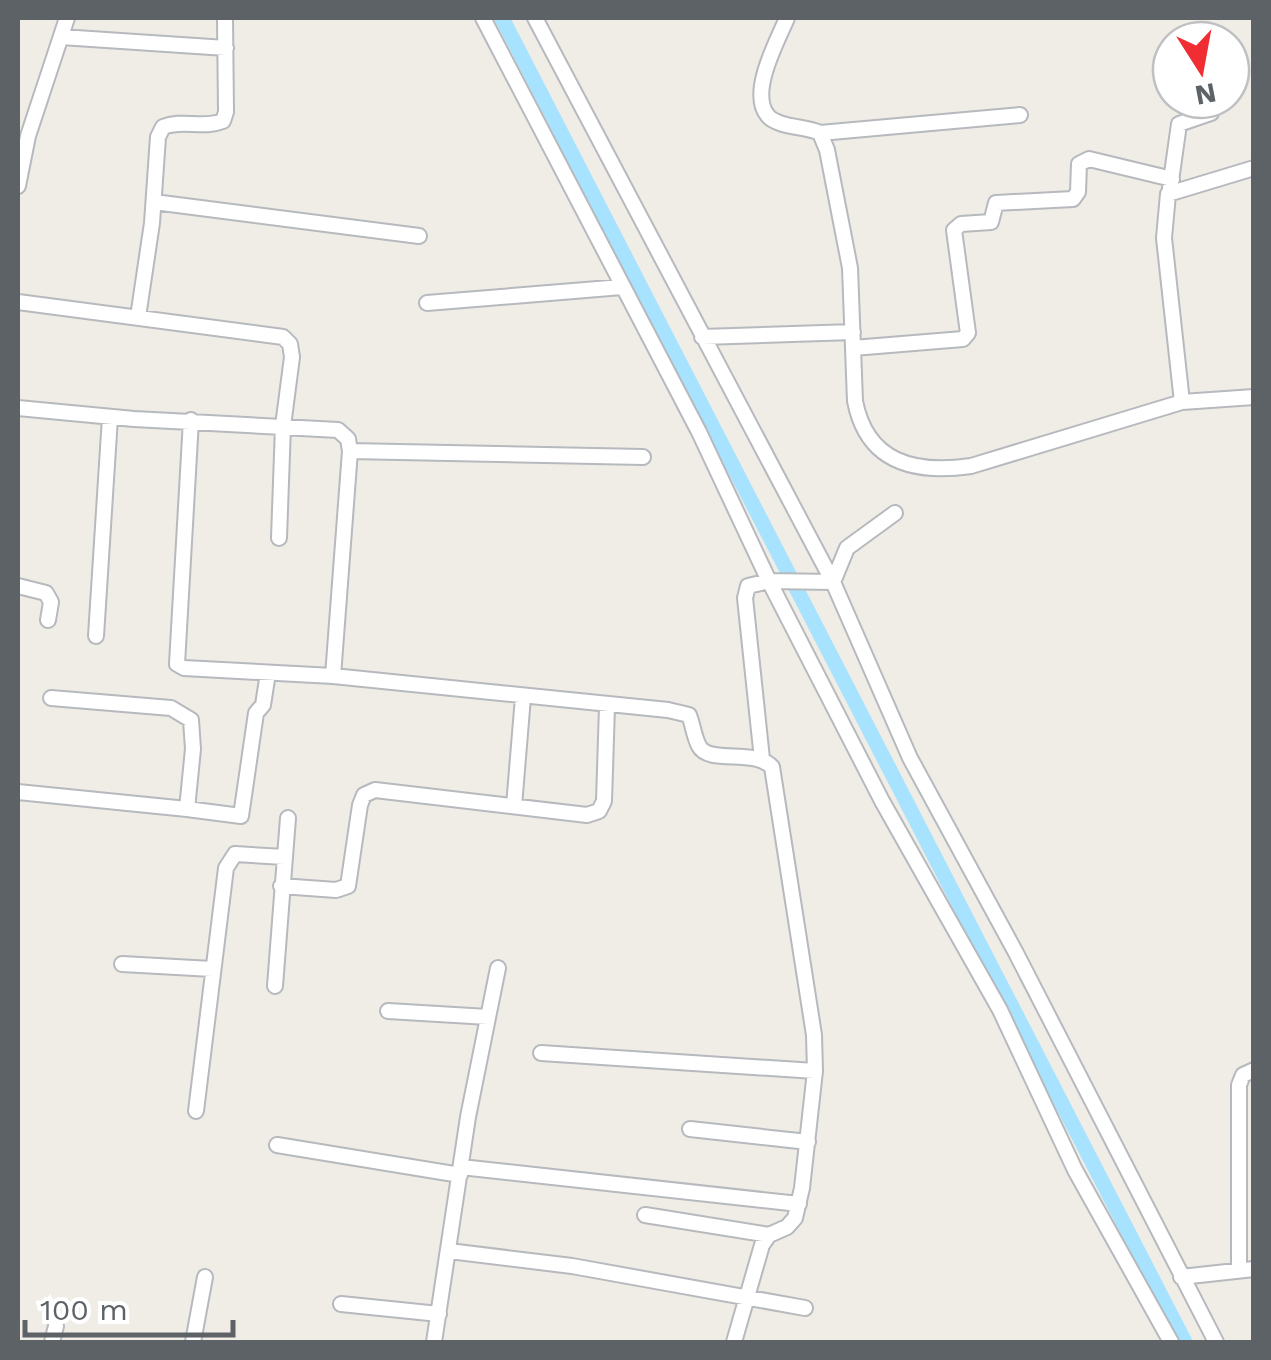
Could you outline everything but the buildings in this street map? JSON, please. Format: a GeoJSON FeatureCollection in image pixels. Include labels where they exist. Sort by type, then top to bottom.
{"type":"FeatureCollection","features":[{"type":"Feature","properties":{"kind":"street"},"geometry":{"type":"LineString","coordinates":[[18,186],[28,136],[67,18]]}},
{"type":"Feature","properties":{"kind":"street"},"geometry":{"type":"LineString","coordinates":[[138,317],[154,202],[158,138],[163,128],[173,123],[223,122],[225,18]]}},
{"type":"Feature","properties":{"kind":"street"},"geometry":{"type":"LineString","coordinates":[[483,18],[776,581],[882,801],[1000,1010],[1075,1170],[1171,1342]]}},
{"type":"Feature","properties":{"kind":"street"},"geometry":{"type":"LineString","coordinates":[[535,18],[828,581],[910,758],[1016,953],[1216,1342]]}},
{"type":"Feature","properties":{"kind":"street"},"geometry":{"type":"LineString","coordinates":[[787,18],[761,84],[767,116],[780,123],[820,133],[1020,116]]}},
{"type":"Feature","properties":{"kind":"street"},"geometry":{"type":"LineString","coordinates":[[61,37],[226,48]]}},
{"type":"Feature","properties":{"kind":"street"},"geometry":{"type":"LineString","coordinates":[[1182,402],[1164,238],[1179,124],[1191,120]]}},
{"type":"Feature","properties":{"kind":"street"},"geometry":{"type":"LineString","coordinates":[[820,133],[850,268],[859,422],[874,446],[894,459],[916,467],[945,470],[971,466],[1182,402],[1254,397]]}},
{"type":"Feature","properties":{"kind":"street"},"geometry":{"type":"LineString","coordinates":[[853,348],[963,338],[968,333],[954,230],[961,224],[988,224],[996,203],[1073,199],[1078,192],[1079,164],[1089,159],[1170,187],[1254,168]]}},
{"type":"Feature","properties":{"kind":"street"},"geometry":{"type":"LineString","coordinates":[[154,202],[420,236]]}},
{"type":"Feature","properties":{"kind":"street"},"geometry":{"type":"LineString","coordinates":[[427,303],[622,287]]}},
{"type":"Feature","properties":{"kind":"street"},"geometry":{"type":"LineString","coordinates":[[18,302],[282,337],[290,344],[279,538]]}},
{"type":"Feature","properties":{"kind":"street"},"geometry":{"type":"LineString","coordinates":[[702,338],[852,332]]}},
{"type":"Feature","properties":{"kind":"street"},"geometry":{"type":"LineString","coordinates":[[18,408],[338,430],[348,439],[350,451],[333,676]]}},
{"type":"Feature","properties":{"kind":"street"},"geometry":{"type":"LineString","coordinates":[[96,636],[110,417]]}},
{"type":"Feature","properties":{"kind":"street"},"geometry":{"type":"LineString","coordinates":[[191,420],[177,664],[184,668],[333,676],[668,710],[689,715],[700,749],[707,754],[762,759],[772,767],[814,1036],[815,1071],[795,1218],[787,1227],[769,1235],[762,1245],[734,1342]]}},
{"type":"Feature","properties":{"kind":"street"},"geometry":{"type":"LineString","coordinates":[[350,451],[644,457]]}},
{"type":"Feature","properties":{"kind":"street"},"geometry":{"type":"LineString","coordinates":[[828,581],[847,548],[895,514]]}},
{"type":"Feature","properties":{"kind":"street"},"geometry":{"type":"LineString","coordinates":[[762,759],[745,598],[748,586],[776,581],[828,581]]}},
{"type":"Feature","properties":{"kind":"street"},"geometry":{"type":"LineString","coordinates":[[18,586],[46,593],[50,602],[48,620]]}},
{"type":"Feature","properties":{"kind":"street"},"geometry":{"type":"LineString","coordinates":[[18,792],[241,816],[256,713],[263,704],[268,673]]}},
{"type":"Feature","properties":{"kind":"street"},"geometry":{"type":"LineString","coordinates":[[514,806],[523,697]]}},
{"type":"Feature","properties":{"kind":"street"},"geometry":{"type":"LineString","coordinates":[[51,698],[170,708],[190,720],[194,749],[187,809]]}},
{"type":"Feature","properties":{"kind":"street"},"geometry":{"type":"LineString","coordinates":[[281,886],[336,890],[348,886],[360,805],[364,795],[375,790],[588,815],[599,811],[604,801],[607,706]]}},
{"type":"Feature","properties":{"kind":"street"},"geometry":{"type":"LineString","coordinates":[[275,986],[288,818]]}},
{"type":"Feature","properties":{"kind":"street"},"geometry":{"type":"LineString","coordinates":[[196,1111],[226,868],[235,854],[284,857]]}},
{"type":"Feature","properties":{"kind":"street"},"geometry":{"type":"LineString","coordinates":[[122,964],[212,968]]}},
{"type":"Feature","properties":{"kind":"street"},"geometry":{"type":"LineString","coordinates":[[434,1342],[498,968]]}},
{"type":"Feature","properties":{"kind":"street"},"geometry":{"type":"LineString","coordinates":[[388,1012],[488,1017]]}},
{"type":"Feature","properties":{"kind":"street"},"geometry":{"type":"LineString","coordinates":[[541,1053],[815,1071]]}},
{"type":"Feature","properties":{"kind":"street"},"geometry":{"type":"LineString","coordinates":[[1181,1277],[1246,1269],[1239,1084],[1243,1075],[1254,1070]]}},
{"type":"Feature","properties":{"kind":"street"},"geometry":{"type":"LineString","coordinates":[[690,1129],[808,1142]]}},
{"type":"Feature","properties":{"kind":"street"},"geometry":{"type":"LineString","coordinates":[[277,1145],[461,1171],[799,1204]]}},
{"type":"Feature","properties":{"kind":"street"},"geometry":{"type":"LineString","coordinates":[[645,1214],[769,1235]]}},
{"type":"Feature","properties":{"kind":"street"},"geometry":{"type":"LineString","coordinates":[[449,1251],[572,1266],[805,1308]]}},
{"type":"Feature","properties":{"kind":"street"},"geometry":{"type":"LineString","coordinates":[[192,1342],[205,1277]]}},
{"type":"Feature","properties":{"kind":"street"},"geometry":{"type":"LineString","coordinates":[[342,1304],[439,1314]]}},
{"type":"Feature","properties":{"kind":"street"},"geometry":{"type":"LineString","coordinates":[[52,1342],[56,1326]]}},
{"type":"Feature","properties":{"kind":"waterway"},"geometry":{"type":"LineString","coordinates":[[502,18],[1185,1342]]}}]}
